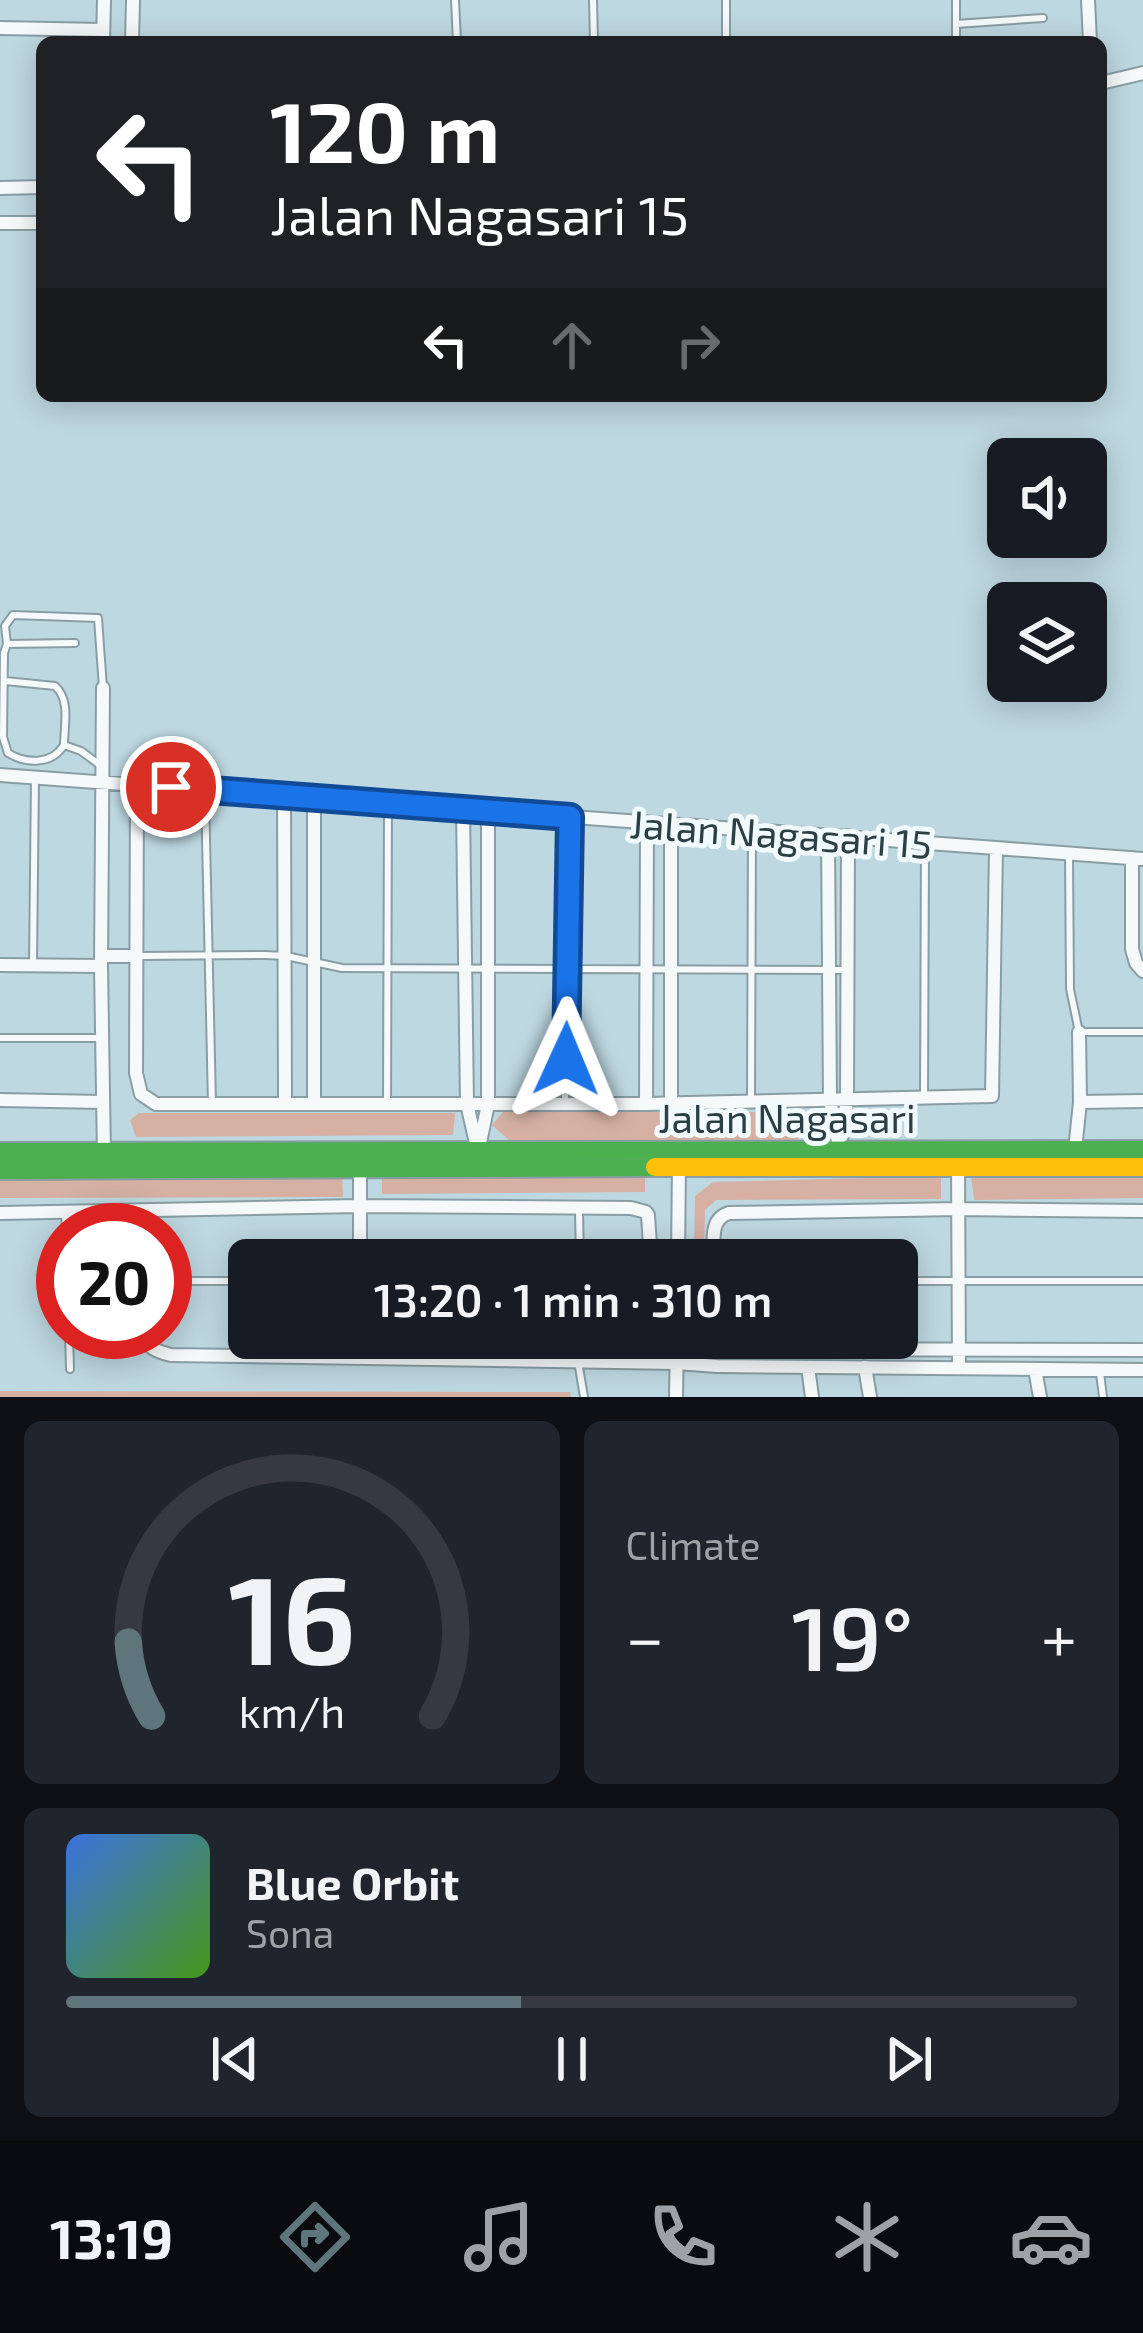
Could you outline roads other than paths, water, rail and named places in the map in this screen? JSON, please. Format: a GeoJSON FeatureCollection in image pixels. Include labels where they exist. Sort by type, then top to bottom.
{"type":"FeatureCollection","features":[{"type":"Feature","properties":{"kind":"street"},"geometry":{"type":"LineString","coordinates":[[0,28],[103,36],[104,0]]}},
{"type":"Feature","properties":{"kind":"street"},"geometry":{"type":"LineString","coordinates":[[132,36],[133,0]]}},
{"type":"Feature","properties":{"kind":"street"},"geometry":{"type":"LineString","coordinates":[[1088,0],[1090,36]]}},
{"type":"Feature","properties":{"kind":"street"},"geometry":{"type":"LineString","coordinates":[[1107,82],[1143,73]]}},
{"type":"Feature","properties":{"kind":"street"},"geometry":{"type":"LineString","coordinates":[[0,188],[36,187]]}},
{"type":"Feature","properties":{"kind":"street"},"geometry":{"type":"LineString","coordinates":[[0,223],[36,223]]}},
{"type":"Feature","properties":{"kind":"street"},"geometry":{"type":"LineString","coordinates":[[104,688],[104,1160]]}},
{"type":"Feature","properties":{"kind":"street","name":"Jalan Nagasari 15"},"geometry":{"type":"LineString","coordinates":[[0,775],[102,774],[137,784],[205,790],[1138,858]]}},
{"type":"Feature","properties":{"kind":"street"},"geometry":{"type":"LineString","coordinates":[[137,784],[136,1072],[141,1094],[156,1104],[671,1104],[988,1098],[994,1091],[996,848]]}},
{"type":"Feature","properties":{"kind":"street"},"geometry":{"type":"LineString","coordinates":[[284,794],[285,1102]]}},
{"type":"Feature","properties":{"kind":"street"},"geometry":{"type":"LineString","coordinates":[[314,797],[314,1103]]}},
{"type":"Feature","properties":{"kind":"street"},"geometry":{"type":"LineString","coordinates":[[463,808],[466,1104],[479,1160]]}},
{"type":"Feature","properties":{"kind":"street"},"geometry":{"type":"LineString","coordinates":[[479,1160],[488,1104],[488,810]]}},
{"type":"Feature","properties":{"kind":"street"},"geometry":{"type":"LineString","coordinates":[[646,824],[646,1104]]}},
{"type":"Feature","properties":{"kind":"street"},"geometry":{"type":"LineString","coordinates":[[671,826],[671,1104]]}},
{"type":"Feature","properties":{"kind":"street"},"geometry":{"type":"LineString","coordinates":[[828,836],[830,1100],[840,1157]]}},
{"type":"Feature","properties":{"kind":"street"},"geometry":{"type":"LineString","coordinates":[[840,1157],[847,1100],[848,836]]}},
{"type":"Feature","properties":{"kind":"street"},"geometry":{"type":"LineString","coordinates":[[1138,858],[1132,949],[1143,970]]}},
{"type":"Feature","properties":{"kind":"street"},"geometry":{"type":"LineString","coordinates":[[0,964],[136,956]]}},
{"type":"Feature","properties":{"kind":"street"},"geometry":{"type":"LineString","coordinates":[[1076,1150],[1081,1102],[1079,1032]]}},
{"type":"Feature","properties":{"kind":"street"},"geometry":{"type":"LineString","coordinates":[[0,1100],[102,1102]]}},
{"type":"Feature","properties":{"kind":"street"},"geometry":{"type":"LineString","coordinates":[[1081,1102],[1143,1101]]}},
{"type":"Feature","properties":{"kind":"street","name":"Jalan Nagasari"},"geometry":{"type":"LineString","coordinates":[[958,1158],[1143,1150]]}},
{"type":"Feature","properties":{"kind":"street","name":"Jalan Nagasari"},"geometry":{"type":"LineString","coordinates":[[0,1151],[104,1160]]}},
{"type":"Feature","properties":{"kind":"street"},"geometry":{"type":"LineString","coordinates":[[360,1157],[360,1239]]}},
{"type":"Feature","properties":{"kind":"street","name":"Jalan Nagasari"},"geometry":{"type":"LineString","coordinates":[[0,1171],[104,1160],[360,1157],[958,1158],[1143,1167]]}},
{"type":"Feature","properties":{"kind":"street"},"geometry":{"type":"LineString","coordinates":[[958,1158],[959,1368]]}},
{"type":"Feature","properties":{"kind":"street"},"geometry":{"type":"LineString","coordinates":[[678,1239],[679,1159]]}},
{"type":"Feature","properties":{"kind":"street"},"geometry":{"type":"LineString","coordinates":[[192,1211],[631,1208],[646,1212],[650,1239]]}},
{"type":"Feature","properties":{"kind":"street"},"geometry":{"type":"LineString","coordinates":[[715,1239],[715,1224],[729,1213],[1143,1210]]}},
{"type":"Feature","properties":{"kind":"street"},"geometry":{"type":"LineString","coordinates":[[0,1213],[36,1212]]}},
{"type":"Feature","properties":{"kind":"street"},"geometry":{"type":"LineString","coordinates":[[918,1348],[1143,1350]]}},
{"type":"Feature","properties":{"kind":"street"},"geometry":{"type":"LineString","coordinates":[[192,1355],[228,1356]]}},
{"type":"Feature","properties":{"kind":"street"},"geometry":{"type":"LineString","coordinates":[[434,1359],[1143,1370]]}},
{"type":"Feature","properties":{"kind":"street"},"geometry":{"type":"LineString","coordinates":[[676,1397],[677,1359]]}},
{"type":"Feature","properties":{"kind":"street"},"geometry":{"type":"LineString","coordinates":[[716,1359],[716,1366]]}},
{"type":"Feature","properties":{"kind":"street"},"geometry":{"type":"LineString","coordinates":[[808,1366],[812,1397]]}},
{"type":"Feature","properties":{"kind":"street"},"geometry":{"type":"LineString","coordinates":[[865,1367],[869,1397]]}},
{"type":"Feature","properties":{"kind":"street"},"geometry":{"type":"LineString","coordinates":[[1035,1369],[1040,1397]]}},
{"type":"Feature","properties":{"kind":"lane"},"geometry":{"type":"LineString","coordinates":[[455,0],[457,36]]}},
{"type":"Feature","properties":{"kind":"lane"},"geometry":{"type":"LineString","coordinates":[[593,0],[594,36]]}},
{"type":"Feature","properties":{"kind":"lane"},"geometry":{"type":"LineString","coordinates":[[726,0],[726,36]]}},
{"type":"Feature","properties":{"kind":"lane"},"geometry":{"type":"LineString","coordinates":[[956,0],[956,36]]}},
{"type":"Feature","properties":{"kind":"lane"},"geometry":{"type":"LineString","coordinates":[[956,24],[1043,18]]}},
{"type":"Feature","properties":{"kind":"lane"},"geometry":{"type":"LineString","coordinates":[[5,681],[55,686],[65,700],[64,745],[56,755],[28,760],[8,752],[3,737],[5,626],[13,615],[98,618],[104,688]]}},
{"type":"Feature","properties":{"kind":"lane"},"geometry":{"type":"LineString","coordinates":[[7,644],[75,643]]}},
{"type":"Feature","properties":{"kind":"lane"},"geometry":{"type":"LineString","coordinates":[[64,745],[81,751],[102,774]]}},
{"type":"Feature","properties":{"kind":"lane"},"geometry":{"type":"LineString","coordinates":[[33,965],[34,776]]}},
{"type":"Feature","properties":{"kind":"lane"},"geometry":{"type":"LineString","coordinates":[[205,790],[212,1105]]}},
{"type":"Feature","properties":{"kind":"lane"},"geometry":{"type":"LineString","coordinates":[[387,1106],[388,803]]}},
{"type":"Feature","properties":{"kind":"lane"},"geometry":{"type":"LineString","coordinates":[[565,1104],[570,817]]}},
{"type":"Feature","properties":{"kind":"lane"},"geometry":{"type":"LineString","coordinates":[[752,832],[752,1102]]}},
{"type":"Feature","properties":{"kind":"lane"},"geometry":{"type":"LineString","coordinates":[[924,1099],[926,843]]}},
{"type":"Feature","properties":{"kind":"lane"},"geometry":{"type":"LineString","coordinates":[[1069,853],[1070,989],[1079,1032],[1143,1032]]}},
{"type":"Feature","properties":{"kind":"lane"},"geometry":{"type":"LineString","coordinates":[[136,956],[286,956],[342,968],[847,970]]}},
{"type":"Feature","properties":{"kind":"lane"},"geometry":{"type":"LineString","coordinates":[[0,1038],[102,1038]]}},
{"type":"Feature","properties":{"kind":"lane"},"geometry":{"type":"LineString","coordinates":[[579,1209],[580,1239]]}},
{"type":"Feature","properties":{"kind":"lane"},"geometry":{"type":"LineString","coordinates":[[192,1281],[228,1281]]}},
{"type":"Feature","properties":{"kind":"lane"},"geometry":{"type":"LineString","coordinates":[[918,1281],[1143,1281]]}},
{"type":"Feature","properties":{"kind":"lane"},"geometry":{"type":"LineString","coordinates":[[70,1359],[70,1369]]}},
{"type":"Feature","properties":{"kind":"lane"},"geometry":{"type":"LineString","coordinates":[[578,1361],[584,1397]]}},
{"type":"Feature","properties":{"kind":"lane"},"geometry":{"type":"LineString","coordinates":[[1099,1369],[1103,1397]]}}]}
